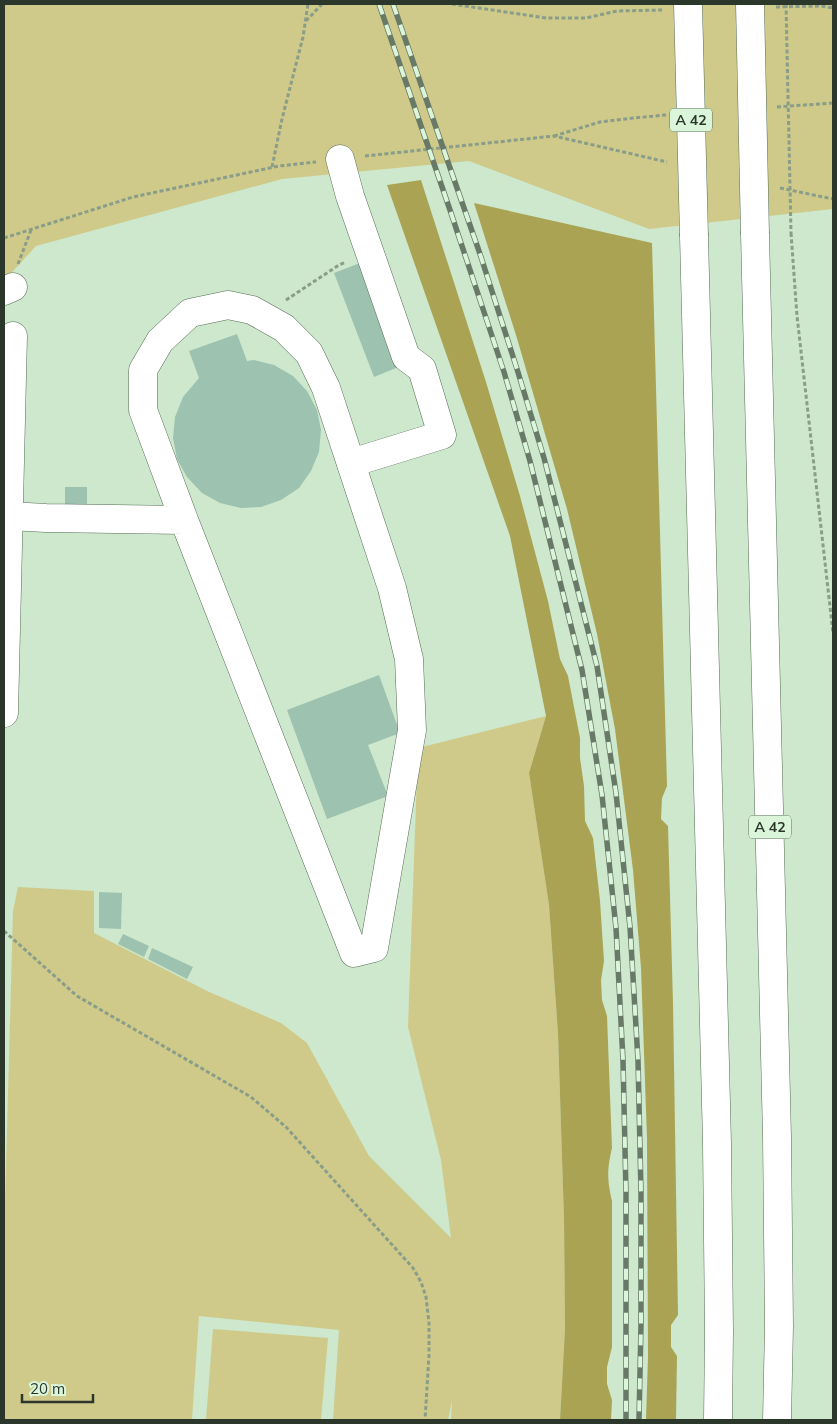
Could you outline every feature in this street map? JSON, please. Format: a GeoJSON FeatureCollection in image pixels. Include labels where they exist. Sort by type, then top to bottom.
{"type":"FeatureCollection","features":[{"type":"Feature","properties":{"kind":"main road","name":"A 42"},"geometry":{"type":"LineString","coordinates":[[761,5],[755,234],[777,1128],[779,1326],[777,1420]]}},
{"type":"Feature","properties":{"kind":"main road","name":"A 42"},"geometry":{"type":"LineString","coordinates":[[677,7],[694,236],[718,1143],[718,1420]]}},
{"type":"Feature","properties":{"kind":"main road"},"geometry":{"type":"LineString","coordinates":[[340,159],[350,196],[406,357],[422,369],[442,435],[351,463]]}},
{"type":"Feature","properties":{"kind":"main road"},"geometry":{"type":"LineString","coordinates":[[228,305],[252,310],[262,316],[284,328],[309,352],[326,388],[392,588],[409,660],[412,730],[374,948],[354,953],[184,520],[143,410],[143,370],[160,341],[190,313],[228,305]]}},
{"type":"Feature","properties":{"kind":"main road"},"geometry":{"type":"LineString","coordinates":[[4,712],[13,336]]}},
{"type":"Feature","properties":{"kind":"main road"},"geometry":{"type":"LineString","coordinates":[[8,516],[184,520]]}},
{"type":"Feature","properties":{"kind":"path"},"geometry":{"type":"LineString","coordinates":[[272,167],[303,37],[308,4]]}},
{"type":"Feature","properties":{"kind":"path"},"geometry":{"type":"LineString","coordinates":[[306,22],[322,4]]}},
{"type":"Feature","properties":{"kind":"path"},"geometry":{"type":"LineString","coordinates":[[452,4],[546,18],[586,18],[617,11],[677,7]]}},
{"type":"Feature","properties":{"kind":"path"},"geometry":{"type":"LineString","coordinates":[[786,4],[791,233],[797,316],[833,633]]}},
{"type":"Feature","properties":{"kind":"path"},"geometry":{"type":"LineString","coordinates":[[761,5],[833,8]]}},
{"type":"Feature","properties":{"kind":"path"},"geometry":{"type":"LineString","coordinates":[[4,238],[133,197],[272,167],[340,159],[554,136],[670,162]]}},
{"type":"Feature","properties":{"kind":"path"},"geometry":{"type":"LineString","coordinates":[[776,187],[833,199]]}},
{"type":"Feature","properties":{"kind":"path"},"geometry":{"type":"LineString","coordinates":[[262,316],[339,265],[369,251]]}},
{"type":"Feature","properties":{"kind":"path"},"geometry":{"type":"LineString","coordinates":[[4,931],[77,996],[251,1097],[286,1128],[413,1268],[421,1282],[426,1297],[429,1323],[429,1355],[424,1420]]}},
{"type":"Feature","properties":{"kind":"shaded area"},"geometry":{"type":"Polygon","coordinates":[[[4,4],[833,4],[833,209],[649,229],[469,161],[282,179],[36,246],[4,281],[4,4]]]}},
{"type":"Feature","properties":{"kind":"shaded area"},"geometry":{"type":"Polygon","coordinates":[[[421,180],[486,382],[520,496],[548,601],[560,659],[568,676],[580,738],[585,821],[593,838],[600,901],[604,961],[601,980],[602,1000],[607,1016],[612,1148],[608,1174],[612,1201],[612,1347],[607,1367],[607,1384],[612,1400],[611,1420],[560,1420],[565,1328],[564,1219],[558,1034],[549,905],[529,773],[546,716],[510,536],[387,185],[421,180]]]}},
{"type":"Feature","properties":{"kind":"shaded area"},"geometry":{"type":"Polygon","coordinates":[[[474,203],[652,243],[667,786],[662,798],[661,819],[668,826],[673,1003],[678,1315],[671,1325],[671,1347],[677,1356],[676,1420],[646,1420],[648,1357],[647,1138],[641,968],[633,870],[615,729],[597,634],[567,509],[516,335],[474,203]]]}},
{"type":"Feature","properties":{"kind":"shaded area"},"geometry":{"type":"Polygon","coordinates":[[[546,716],[529,773],[549,905],[558,1034],[564,1219],[565,1328],[560,1420],[451,1420],[452,1401],[448,1420],[333,1420],[339,1330],[199,1316],[192,1420],[4,1420],[4,1240],[13,911],[18,887],[94,891],[94,933],[207,991],[281,1023],[307,1043],[369,1156],[451,1238],[441,1160],[408,1027],[418,748],[546,716]]]}},
{"type":"Feature","properties":{"kind":"shaded area"},"geometry":{"type":"Polygon","coordinates":[[[213,1329],[328,1338],[321,1420],[206,1420],[213,1329]]]}},
{"type":"Feature","properties":{"kind":"building"},"geometry":{"type":"Polygon","coordinates":[[[360,263],[401,366],[374,377],[334,273],[360,263]]]}},
{"type":"Feature","properties":{"kind":"building"},"geometry":{"type":"Polygon","coordinates":[[[237,334],[247,361],[254,360],[274,365],[293,376],[307,391],[317,410],[321,430],[319,452],[311,471],[299,488],[281,500],[261,507],[241,508],[220,503],[202,493],[187,477],[177,459],[173,438],[175,417],[183,397],[199,378],[189,351],[237,334]]]}},
{"type":"Feature","properties":{"kind":"building"},"geometry":{"type":"Polygon","coordinates":[[[65,487],[87,487],[87,505],[65,505],[65,487]]]}},
{"type":"Feature","properties":{"kind":"building"},"geometry":{"type":"Polygon","coordinates":[[[379,675],[400,733],[368,745],[388,796],[327,819],[287,710],[379,675]]]}},
{"type":"Feature","properties":{"kind":"building"},"geometry":{"type":"Polygon","coordinates":[[[99,892],[122,893],[121,929],[99,928],[99,892]]]}},
{"type":"Feature","properties":{"kind":"building"},"geometry":{"type":"Polygon","coordinates":[[[123,934],[149,946],[144,957],[118,944],[123,934]]]}},
{"type":"Feature","properties":{"kind":"building"},"geometry":{"type":"Polygon","coordinates":[[[152,948],[193,967],[187,979],[148,959],[152,948]]]}},
{"type":"Feature","properties":{"kind":"railway"},"geometry":{"type":"LineString","coordinates":[[379,4],[504,372],[530,461],[582,670],[602,795],[616,928],[623,1060],[626,1193],[626,1420]]}},
{"type":"Feature","properties":{"kind":"railway"},"geometry":{"type":"LineString","coordinates":[[393,4],[480,254],[517,369],[544,458],[597,666],[616,793],[630,927],[638,1060],[641,1192],[639,1420]]}}]}
